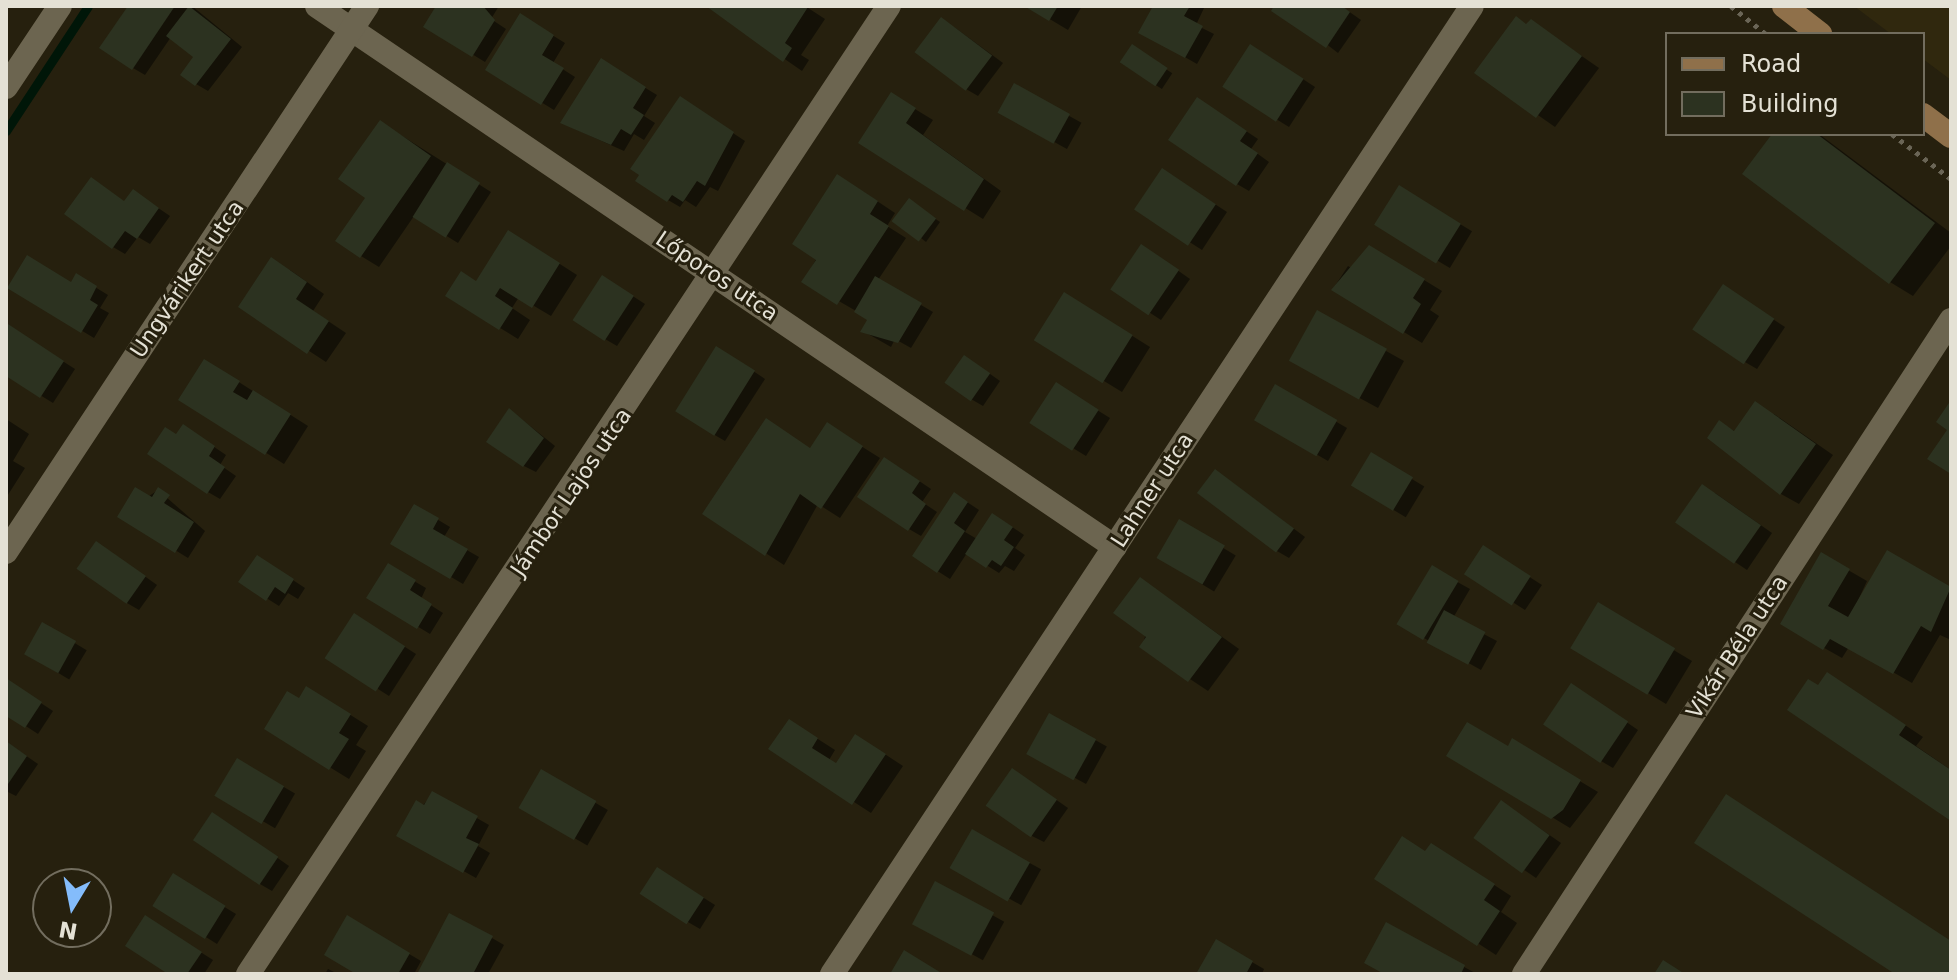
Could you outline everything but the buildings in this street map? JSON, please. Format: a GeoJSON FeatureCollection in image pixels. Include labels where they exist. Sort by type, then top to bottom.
{"type":"FeatureCollection","features":[{"type":"Feature","properties":{"kind":"main road"},"geometry":{"type":"LineString","coordinates":[[1784,6],[1817,32]]}},
{"type":"Feature","properties":{"kind":"main road"},"geometry":{"type":"LineString","coordinates":[[1925,116],[1951,136]]}},
{"type":"Feature","properties":{"kind":"street"},"geometry":{"type":"LineString","coordinates":[[6,87],[60,6]]}},
{"type":"Feature","properties":{"kind":"street","name":"Lőporos utca"},"geometry":{"type":"LineString","coordinates":[[317,6],[1115,547]]}},
{"type":"Feature","properties":{"kind":"street","name":"Ungvárikert utca"},"geometry":{"type":"LineString","coordinates":[[6,552],[367,6]]}},
{"type":"Feature","properties":{"kind":"street","name":"Jámbor Lajos utca"},"geometry":{"type":"LineString","coordinates":[[248,974],[889,6]]}},
{"type":"Feature","properties":{"kind":"street","name":"Lahner utca"},"geometry":{"type":"LineString","coordinates":[[832,974],[1472,6]]}},
{"type":"Feature","properties":{"kind":"street","name":"Vikár Béla utca"},"geometry":{"type":"LineString","coordinates":[[1524,974],[1951,320]]}},
{"type":"Feature","properties":{"kind":"path"},"geometry":{"type":"LineString","coordinates":[[1731,6],[1764,32]]}},
{"type":"Feature","properties":{"kind":"path"},"geometry":{"type":"LineString","coordinates":[[1895,136],[1951,179]]}},
{"type":"Feature","properties":{"kind":"shaded area"},"geometry":{"type":"Polygon","coordinates":[[[1854,6],[1951,6],[1951,80],[1925,60],[1925,32],[1888,32],[1854,6]]]}},
{"type":"Feature","properties":{"kind":"waterway"},"geometry":{"type":"LineString","coordinates":[[6,131],[88,6]]}}]}
